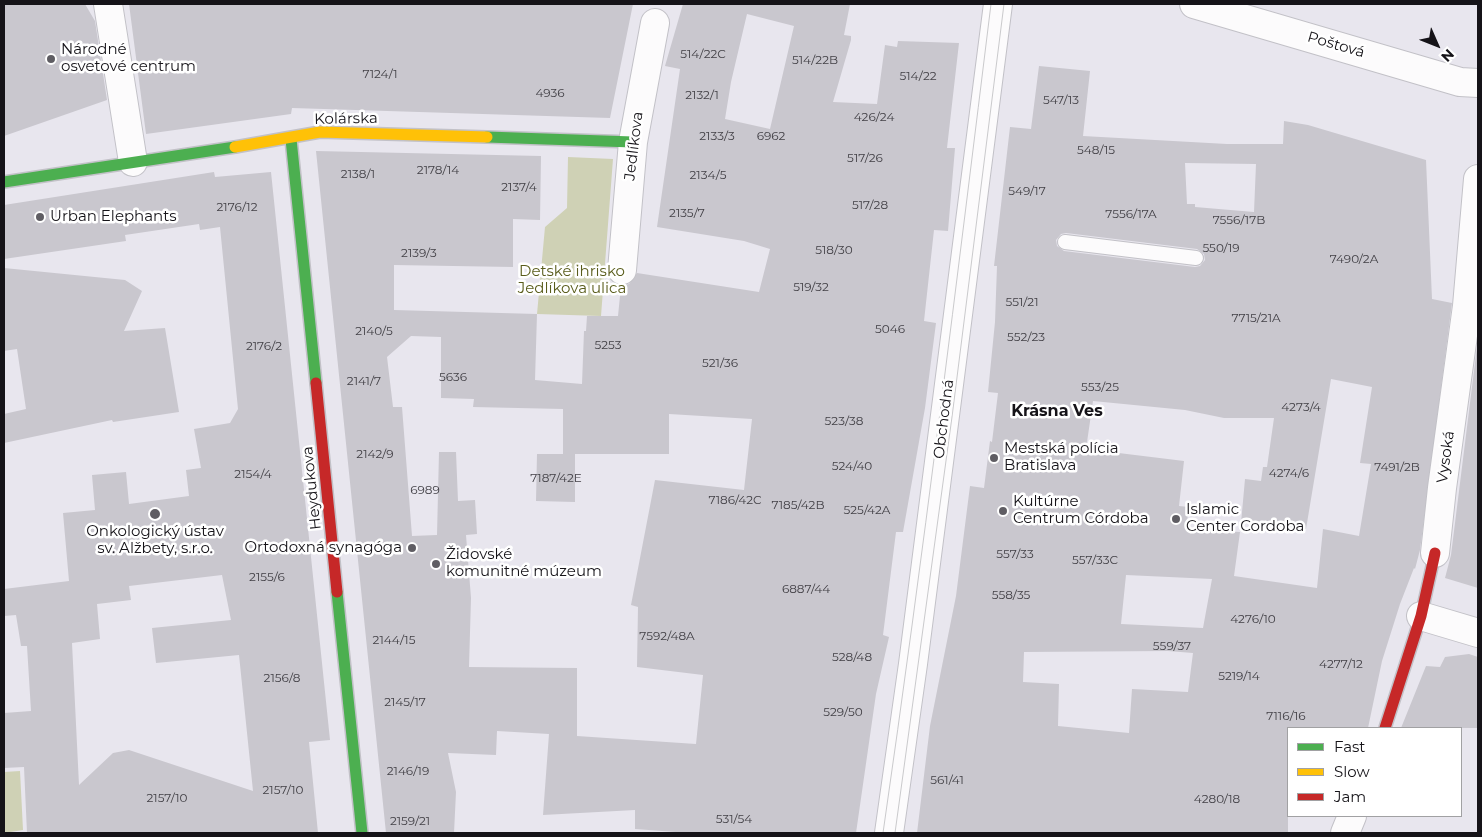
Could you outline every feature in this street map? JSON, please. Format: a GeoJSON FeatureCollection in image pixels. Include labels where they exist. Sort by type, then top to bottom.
{"type":"FeatureCollection","features":[{"type":"Feature","properties":{"kind":"street","name":"Obchodná"},"geometry":{"type":"LineString","coordinates":[[888,833],[913,664],[998,4]]}},
{"type":"Feature","properties":{"kind":"street","name":"Poštová"},"geometry":{"type":"LineString","coordinates":[[1194,4],[1460,82],[1478,83]]}},
{"type":"Feature","properties":{"kind":"street"},"geometry":{"type":"LineString","coordinates":[[110,15],[133,162]]}},
{"type":"Feature","properties":{"kind":"street","name":"Jedlíkova"},"geometry":{"type":"LineString","coordinates":[[622,270],[633,142],[655,23]]}},
{"type":"Feature","properties":{"kind":"street","name":"Kolárska"},"geometry":{"type":"LineString","coordinates":[[4,182],[291,139],[320,132],[633,142]]}},
{"type":"Feature","properties":{"kind":"street","name":"Heydukova"},"geometry":{"type":"LineString","coordinates":[[291,139],[362,833]]}},
{"type":"Feature","properties":{"kind":"street","name":"Vysoká"},"geometry":{"type":"LineString","coordinates":[[1385,727],[1421,616],[1435,553],[1467,306],[1478,179]]}},
{"type":"Feature","properties":{"kind":"street"},"geometry":{"type":"LineString","coordinates":[[1421,616],[1478,633]]}},
{"type":"Feature","properties":{"kind":"street"},"geometry":{"type":"LineString","coordinates":[[1346,833],[1352,817]]}},
{"type":"Feature","properties":{"kind":"lane"},"geometry":{"type":"LineString","coordinates":[[1065,242],[1196,258]]}},
{"type":"Feature","properties":{"kind":"green space","name":"Detské ihrisko Jedlíkova ulica"},"geometry":{"type":"Polygon","coordinates":[[[568,157],[613,159],[601,316],[537,314],[545,227],[567,208],[568,157]]]}},
{"type":"Feature","properties":{"kind":"green space"},"geometry":{"type":"Polygon","coordinates":[[[20,771],[23,830],[4,833],[4,772],[20,771]]]}},
{"type":"Feature","properties":{"kind":"building","name":"Národné osvetové centrum"},"geometry":{"type":"Polygon","coordinates":[[[4,4],[85,4],[95,21],[107,100],[4,136],[4,4]]]}},
{"type":"Feature","properties":{"kind":"building"},"geometry":{"type":"Polygon","coordinates":[[[129,4],[633,4],[610,118],[292,108],[291,114],[146,134],[129,4]]]}},
{"type":"Feature","properties":{"kind":"building"},"geometry":{"type":"Polygon","coordinates":[[[683,4],[850,4],[844,35],[851,36],[851,40],[833,102],[877,104],[885,45],[897,47],[898,41],[959,43],[947,148],[955,148],[948,231],[934,230],[924,321],[936,323],[925,408],[903,532],[896,532],[883,635],[889,637],[876,694],[856,833],[689,833],[635,829],[635,810],[543,815],[549,734],[497,731],[496,755],[448,753],[456,792],[454,833],[386,833],[316,151],[541,156],[540,220],[513,219],[513,267],[394,265],[394,310],[537,314],[535,380],[582,384],[584,331],[586,331],[587,316],[618,316],[621,286],[629,284],[637,273],[759,292],[770,249],[744,241],[657,227],[680,69],[665,66],[683,4]],[[747,14],[731,82],[725,119],[770,129],[794,26],[747,14]],[[411,336],[387,357],[393,407],[402,407],[412,536],[437,535],[439,452],[456,452],[458,501],[475,500],[477,534],[466,535],[471,598],[469,667],[577,668],[577,736],[696,744],[703,675],[637,667],[638,607],[631,605],[655,480],[744,490],[752,419],[669,414],[669,454],[563,454],[563,409],[473,407],[474,399],[441,398],[441,337],[411,336]]]}},
{"type":"Feature","properties":{"kind":"building"},"geometry":{"type":"Polygon","coordinates":[[[1039,66],[1090,71],[1083,136],[1227,144],[1283,144],[1284,121],[1308,125],[1426,160],[1432,299],[1452,303],[1420,550],[1382,661],[1368,727],[1287,727],[1288,833],[917,833],[930,726],[956,596],[970,486],[984,488],[990,441],[992,442],[998,393],[988,392],[995,322],[997,266],[994,266],[1010,127],[1031,129],[1039,66]],[[1185,163],[1187,204],[1195,204],[1195,207],[1254,212],[1256,164],[1185,163]],[[1066,233],[1061,234],[1056,240],[1057,246],[1064,251],[1195,267],[1200,266],[1205,260],[1204,254],[1197,249],[1066,233]],[[1331,379],[1306,529],[1241,523],[1245,479],[1261,481],[1263,467],[1267,467],[1274,418],[1224,418],[1185,410],[1093,401],[1086,449],[1184,461],[1179,506],[1189,507],[1186,529],[1240,532],[1234,576],[1317,588],[1323,529],[1359,536],[1371,464],[1360,463],[1372,387],[1331,379]],[[1126,575],[1121,624],[1203,628],[1212,579],[1126,575]],[[1168,651],[1024,652],[1023,682],[1059,684],[1058,726],[1129,733],[1132,689],[1188,692],[1193,653],[1168,651]]]}},
{"type":"Feature","properties":{"kind":"building"},"geometry":{"type":"Polygon","coordinates":[[[214,172],[215,177],[271,172],[330,740],[309,742],[318,833],[27,833],[24,767],[4,768],[4,713],[31,711],[27,646],[21,646],[16,615],[4,616],[4,589],[69,581],[63,513],[95,510],[92,475],[126,472],[129,504],[189,496],[186,470],[201,468],[194,429],[230,423],[238,409],[220,227],[200,230],[199,224],[125,235],[126,241],[4,259],[4,205],[214,172]],[[222,575],[129,586],[131,600],[97,604],[100,639],[72,643],[79,785],[113,753],[129,750],[253,791],[239,655],[156,663],[152,628],[231,620],[222,575]]]}},
{"type":"Feature","properties":{"kind":"building"},"geometry":{"type":"Polygon","coordinates":[[[4,268],[125,280],[142,291],[124,331],[165,328],[179,412],[113,422],[112,420],[4,443],[4,414],[26,409],[17,349],[4,351],[4,268]]]}},
{"type":"Feature","properties":{"kind":"building"},"geometry":{"type":"Polygon","coordinates":[[[1478,339],[1478,588],[1445,578],[1451,555],[1478,339]]]}},
{"type":"Feature","properties":{"kind":"building"},"geometry":{"type":"Polygon","coordinates":[[[537,454],[575,454],[575,502],[536,501],[537,454]]]}},
{"type":"Feature","properties":{"kind":"building"},"geometry":{"type":"Polygon","coordinates":[[[1469,654],[1478,657],[1478,728],[1401,727],[1426,666],[1440,667],[1445,657],[1469,654]]]}},
{"type":"Feature","properties":{"kind":"tram line"},"geometry":{"type":"LineString","coordinates":[[883,833],[926,522],[991,4]]}},
{"type":"Feature","properties":{"kind":"tram line"},"geometry":{"type":"LineString","coordinates":[[895,833],[952,417],[1004,4]]}},
{"type":"Feature","properties":{"kind":"traffic: fast"},"geometry":{"type":"LineString","coordinates":[[487,137],[633,142]]}},
{"type":"Feature","properties":{"kind":"traffic: fast"},"geometry":{"type":"LineString","coordinates":[[291,139],[316,383]]}},
{"type":"Feature","properties":{"kind":"traffic: fast"},"geometry":{"type":"LineString","coordinates":[[4,182],[235,147]]}},
{"type":"Feature","properties":{"kind":"traffic: fast"},"geometry":{"type":"LineString","coordinates":[[337,592],[362,833]]}},
{"type":"Feature","properties":{"kind":"traffic: slow"},"geometry":{"type":"LineString","coordinates":[[235,147],[320,132],[487,137]]}},
{"type":"Feature","properties":{"kind":"traffic: jam"},"geometry":{"type":"LineString","coordinates":[[316,383],[337,592]]}},
{"type":"Feature","properties":{"kind":"traffic: jam"},"geometry":{"type":"LineString","coordinates":[[1385,727],[1421,616],[1435,553]]}},
{"type":"Feature","properties":{"kind":"place","name":"Národné osvetové centrum"},"geometry":{"type":"Point","coordinates":[51,59]}},
{"type":"Feature","properties":{"kind":"place","name":"Urban Elephants"},"geometry":{"type":"Point","coordinates":[40,217]}},
{"type":"Feature","properties":{"kind":"place","name":"Mestská polícia Bratislava"},"geometry":{"type":"Point","coordinates":[994,458]}},
{"type":"Feature","properties":{"kind":"place","name":"Kultúrne Centrum Córdoba"},"geometry":{"type":"Point","coordinates":[1003,511]}},
{"type":"Feature","properties":{"kind":"place","name":"Onkologický ústav sv. Alžbety, s.r.o."},"geometry":{"type":"Point","coordinates":[155,514]}},
{"type":"Feature","properties":{"kind":"place","name":"Islamic Center Cordoba"},"geometry":{"type":"Point","coordinates":[1176,519]}},
{"type":"Feature","properties":{"kind":"place","name":"Ortodoxná synagóga"},"geometry":{"type":"Point","coordinates":[412,548]}},
{"type":"Feature","properties":{"kind":"place","name":"Židovské komunitné múzeum"},"geometry":{"type":"Point","coordinates":[436,564]}},
{"type":"Feature","properties":{"kind":"district","name":"Krásna Ves"},"geometry":{"type":"Point","coordinates":[1057,411]}}]}
